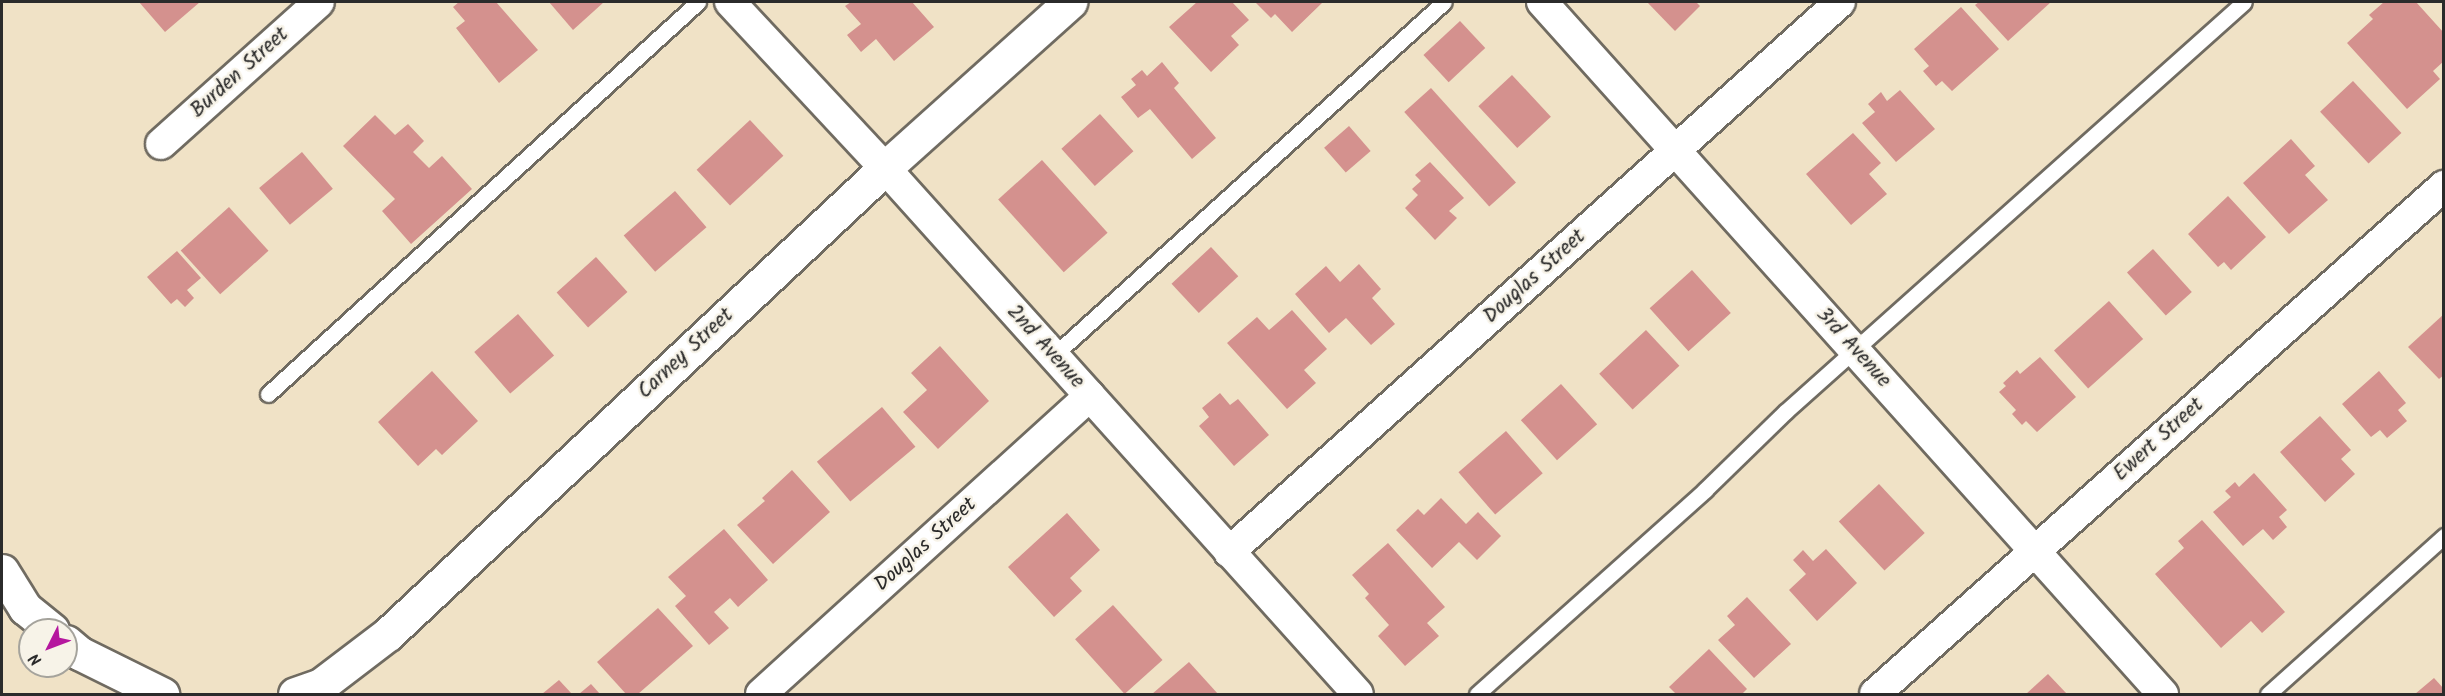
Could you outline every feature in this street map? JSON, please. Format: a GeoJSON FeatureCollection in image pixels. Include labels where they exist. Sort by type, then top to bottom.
{"type":"FeatureCollection","features":[{"type":"Feature","properties":{"kind":"street","name":"Burden Street"},"geometry":{"type":"LineString","coordinates":[[162,144],[319,2]]}},
{"type":"Feature","properties":{"kind":"street","name":"2nd Avenue"},"geometry":{"type":"LineString","coordinates":[[730,2],[885,168],[1358,694]]}},
{"type":"Feature","properties":{"kind":"street","name":"Carney Street"},"geometry":{"type":"LineString","coordinates":[[295,694],[321,685],[388,634],[885,168],[1070,2]]}},
{"type":"Feature","properties":{"kind":"street","name":"3rd Avenue"},"geometry":{"type":"LineString","coordinates":[[1542,2],[2163,694]]}},
{"type":"Feature","properties":{"kind":"street","name":"Douglas Street"},"geometry":{"type":"LineString","coordinates":[[1229,552],[1840,2]]}},
{"type":"Feature","properties":{"kind":"street","name":"Ewert Street"},"geometry":{"type":"LineString","coordinates":[[1875,694],[2444,186]]}},
{"type":"Feature","properties":{"kind":"street","name":"Douglas Street"},"geometry":{"type":"LineString","coordinates":[[761,694],[1090,396]]}},
{"type":"Feature","properties":{"kind":"street"},"geometry":{"type":"LineString","coordinates":[[2,571],[25,608],[37,618]]}},
{"type":"Feature","properties":{"kind":"street"},"geometry":{"type":"LineString","coordinates":[[78,652],[162,694]]}},
{"type":"Feature","properties":{"kind":"lane"},"geometry":{"type":"LineString","coordinates":[[268,393],[698,2]]}},
{"type":"Feature","properties":{"kind":"lane"},"geometry":{"type":"LineString","coordinates":[[1053,356],[1444,2]]}},
{"type":"Feature","properties":{"kind":"lane"},"geometry":{"type":"LineString","coordinates":[[1477,694],[1705,490],[1854,350],[2244,2]]}},
{"type":"Feature","properties":{"kind":"lane"},"geometry":{"type":"LineString","coordinates":[[2268,694],[2444,537]]}},
{"type":"Feature","properties":{"kind":"building"},"geometry":{"type":"Polygon","coordinates":[[[139,2],[200,2],[165,32],[139,2]]]}},
{"type":"Feature","properties":{"kind":"building"},"geometry":{"type":"Polygon","coordinates":[[[459,2],[496,2],[538,50],[499,83],[456,28],[465,21],[453,7],[459,2]]]}},
{"type":"Feature","properties":{"kind":"building"},"geometry":{"type":"Polygon","coordinates":[[[549,2],[604,2],[573,30],[549,2]]]}},
{"type":"Feature","properties":{"kind":"building"},"geometry":{"type":"Polygon","coordinates":[[[851,2],[912,2],[934,27],[894,61],[876,39],[861,52],[847,35],[861,24],[845,6],[851,2]]]}},
{"type":"Feature","properties":{"kind":"building"},"geometry":{"type":"Polygon","coordinates":[[[1197,2],[1232,2],[1249,20],[1231,36],[1239,45],[1211,72],[1169,27],[1197,2]]]}},
{"type":"Feature","properties":{"kind":"building"},"geometry":{"type":"Polygon","coordinates":[[[1255,2],[1322,3],[1292,32],[1275,14],[1271,18],[1255,2]]]}},
{"type":"Feature","properties":{"kind":"building"},"geometry":{"type":"Polygon","coordinates":[[[1647,2],[1696,2],[1700,6],[1675,31],[1647,2]]]}},
{"type":"Feature","properties":{"kind":"building"},"geometry":{"type":"Polygon","coordinates":[[[1979,2],[2051,2],[2008,41],[1975,5],[1979,2]]]}},
{"type":"Feature","properties":{"kind":"building"},"geometry":{"type":"Polygon","coordinates":[[[2384,2],[2416,2],[2444,33],[2444,61],[2433,71],[2440,79],[2407,109],[2347,43],[2373,19],[2369,15],[2384,2]]]}},
{"type":"Feature","properties":{"kind":"building"},"geometry":{"type":"Polygon","coordinates":[[[1961,7],[1999,49],[1952,91],[1942,81],[1936,86],[1923,71],[1929,66],[1914,49],[1961,7]]]}},
{"type":"Feature","properties":{"kind":"building"},"geometry":{"type":"Polygon","coordinates":[[[1460,21],[1485,48],[1449,82],[1423,55],[1460,21]]]}},
{"type":"Feature","properties":{"kind":"building"},"geometry":{"type":"Polygon","coordinates":[[[1162,62],[1179,83],[1174,88],[1216,138],[1192,159],[1150,109],[1138,118],[1121,97],[1136,85],[1131,79],[1142,70],[1147,76],[1162,62]]]}},
{"type":"Feature","properties":{"kind":"building"},"geometry":{"type":"Polygon","coordinates":[[[1512,75],[1551,117],[1517,148],[1478,106],[1512,75]]]}},
{"type":"Feature","properties":{"kind":"building"},"geometry":{"type":"Polygon","coordinates":[[[2353,81],[2401,133],[2369,164],[2320,112],[2353,81]]]}},
{"type":"Feature","properties":{"kind":"building"},"geometry":{"type":"Polygon","coordinates":[[[1431,88],[1516,182],[1489,206],[1404,112],[1431,88]]]}},
{"type":"Feature","properties":{"kind":"building"},"geometry":{"type":"Polygon","coordinates":[[[1900,90],[1935,129],[1896,162],[1862,123],[1875,112],[1868,104],[1881,92],[1887,101],[1900,90]]]}},
{"type":"Feature","properties":{"kind":"building"},"geometry":{"type":"Polygon","coordinates":[[[1100,114],[1133,151],[1095,186],[1061,149],[1100,114]]]}},
{"type":"Feature","properties":{"kind":"building"},"geometry":{"type":"Polygon","coordinates":[[[375,115],[395,135],[408,124],[424,141],[413,152],[429,168],[442,156],[472,189],[411,244],[382,211],[395,199],[343,146],[375,115]]]}},
{"type":"Feature","properties":{"kind":"building"},"geometry":{"type":"Polygon","coordinates":[[[750,120],[783,156],[730,206],[697,170],[750,120]]]}},
{"type":"Feature","properties":{"kind":"building"},"geometry":{"type":"Polygon","coordinates":[[[1349,126],[1371,151],[1346,173],[1324,148],[1349,126]]]}},
{"type":"Feature","properties":{"kind":"building"},"geometry":{"type":"Polygon","coordinates":[[[1853,133],[1881,163],[1869,174],[1887,194],[1851,225],[1806,174],[1853,133]]]}},
{"type":"Feature","properties":{"kind":"building"},"geometry":{"type":"Polygon","coordinates":[[[2291,139],[2315,166],[2305,175],[2328,200],[2289,234],[2243,183],[2291,139]]]}},
{"type":"Feature","properties":{"kind":"building"},"geometry":{"type":"Polygon","coordinates":[[[302,152],[333,189],[290,225],[259,188],[302,152]]]}},
{"type":"Feature","properties":{"kind":"building"},"geometry":{"type":"Polygon","coordinates":[[[1042,160],[1108,233],[1064,272],[998,199],[1042,160]]]}},
{"type":"Feature","properties":{"kind":"building"},"geometry":{"type":"Polygon","coordinates":[[[1430,162],[1464,198],[1449,211],[1457,218],[1435,240],[1405,208],[1418,195],[1412,189],[1421,181],[1415,175],[1430,162]]]}},
{"type":"Feature","properties":{"kind":"building"},"geometry":{"type":"Polygon","coordinates":[[[675,191],[706,227],[655,272],[624,236],[675,191]]]}},
{"type":"Feature","properties":{"kind":"building"},"geometry":{"type":"Polygon","coordinates":[[[2228,196],[2266,237],[2231,270],[2224,262],[2218,267],[2188,234],[2228,196]]]}},
{"type":"Feature","properties":{"kind":"building"},"geometry":{"type":"Polygon","coordinates":[[[229,207],[268,251],[220,294],[181,250],[229,207]]]}},
{"type":"Feature","properties":{"kind":"building"},"geometry":{"type":"Polygon","coordinates":[[[1211,247],[1238,276],[1199,313],[1172,284],[1211,247]]]}},
{"type":"Feature","properties":{"kind":"building"},"geometry":{"type":"Polygon","coordinates":[[[2153,249],[2192,292],[2166,316],[2127,272],[2153,249]]]}},
{"type":"Feature","properties":{"kind":"building"},"geometry":{"type":"Polygon","coordinates":[[[177,251],[201,278],[187,290],[194,298],[185,307],[177,299],[171,304],[147,277],[177,251]]]}},
{"type":"Feature","properties":{"kind":"building"},"geometry":{"type":"Polygon","coordinates":[[[596,257],[627,292],[588,327],[557,292],[596,257]]]}},
{"type":"Feature","properties":{"kind":"building"},"geometry":{"type":"Polygon","coordinates":[[[1359,264],[1381,289],[1372,298],[1395,324],[1371,345],[1346,318],[1329,333],[1295,294],[1326,266],[1340,282],[1359,264]]]}},
{"type":"Feature","properties":{"kind":"building"},"geometry":{"type":"Polygon","coordinates":[[[1692,270],[1731,313],[1688,351],[1650,308],[1692,270]]]}},
{"type":"Feature","properties":{"kind":"building"},"geometry":{"type":"Polygon","coordinates":[[[2109,301],[2143,339],[2088,388],[2054,351],[2109,301]]]}},
{"type":"Feature","properties":{"kind":"building"},"geometry":{"type":"Polygon","coordinates":[[[1292,310],[1327,349],[1304,370],[1316,383],[1287,409],[1227,343],[1257,317],[1269,330],[1292,310]]]}},
{"type":"Feature","properties":{"kind":"building"},"geometry":{"type":"Polygon","coordinates":[[[518,314],[554,356],[510,394],[474,352],[518,314]]]}},
{"type":"Feature","properties":{"kind":"building"},"geometry":{"type":"Polygon","coordinates":[[[2444,314],[2444,375],[2439,379],[2408,347],[2444,314]]]}},
{"type":"Feature","properties":{"kind":"building"},"geometry":{"type":"Polygon","coordinates":[[[1646,330],[1679,366],[1633,409],[1599,374],[1646,330]]]}},
{"type":"Feature","properties":{"kind":"building"},"geometry":{"type":"Polygon","coordinates":[[[940,346],[989,401],[938,449],[903,412],[927,390],[911,373],[940,346]]]}},
{"type":"Feature","properties":{"kind":"building"},"geometry":{"type":"Polygon","coordinates":[[[2040,357],[2076,397],[2037,432],[2026,421],[2022,425],[2012,414],[2016,410],[1999,392],[2006,386],[2003,383],[2017,370],[2020,374],[2040,357]]]}},
{"type":"Feature","properties":{"kind":"building"},"geometry":{"type":"Polygon","coordinates":[[[432,371],[478,421],[442,455],[436,449],[418,466],[378,422],[432,371]]]}},
{"type":"Feature","properties":{"kind":"building"},"geometry":{"type":"Polygon","coordinates":[[[2379,371],[2406,403],[2398,410],[2407,421],[2387,438],[2380,430],[2371,437],[2342,404],[2379,371]]]}},
{"type":"Feature","properties":{"kind":"building"},"geometry":{"type":"Polygon","coordinates":[[[1561,384],[1597,424],[1557,460],[1521,420],[1561,384]]]}},
{"type":"Feature","properties":{"kind":"building"},"geometry":{"type":"Polygon","coordinates":[[[1220,393],[1230,405],[1238,399],[1269,435],[1234,466],[1199,426],[1209,417],[1202,408],[1220,393]]]}},
{"type":"Feature","properties":{"kind":"building"},"geometry":{"type":"Polygon","coordinates":[[[882,407],[915,447],[850,501],[817,462],[882,407]]]}},
{"type":"Feature","properties":{"kind":"building"},"geometry":{"type":"Polygon","coordinates":[[[2320,416],[2351,450],[2341,459],[2355,474],[2325,502],[2280,452],[2320,416]]]}},
{"type":"Feature","properties":{"kind":"building"},"geometry":{"type":"Polygon","coordinates":[[[1506,431],[1543,473],[1495,515],[1458,472],[1506,431]]]}},
{"type":"Feature","properties":{"kind":"building"},"geometry":{"type":"Polygon","coordinates":[[[792,470],[830,512],[773,564],[737,525],[765,501],[762,498],[792,470]]]}},
{"type":"Feature","properties":{"kind":"building"},"geometry":{"type":"Polygon","coordinates":[[[2254,473],[2287,510],[2279,517],[2287,527],[2273,540],[2263,529],[2243,546],[2213,512],[2231,497],[2225,491],[2235,482],[2239,487],[2254,473]]]}},
{"type":"Feature","properties":{"kind":"building"},"geometry":{"type":"Polygon","coordinates":[[[1879,484],[1925,533],[1884,571],[1839,522],[1879,484]]]}},
{"type":"Feature","properties":{"kind":"building"},"geometry":{"type":"Polygon","coordinates":[[[1441,498],[1466,524],[1478,512],[1501,536],[1477,560],[1459,542],[1432,568],[1396,530],[1418,509],[1424,515],[1441,498]]]}},
{"type":"Feature","properties":{"kind":"building"},"geometry":{"type":"Polygon","coordinates":[[[1067,513],[1100,550],[1070,578],[1082,591],[1054,617],[1008,567],[1067,513]]]}},
{"type":"Feature","properties":{"kind":"building"},"geometry":{"type":"Polygon","coordinates":[[[2202,520],[2285,612],[2262,633],[2251,621],[2221,648],[2155,574],[2184,548],[2178,541],[2202,520]]]}},
{"type":"Feature","properties":{"kind":"building"},"geometry":{"type":"Polygon","coordinates":[[[724,529],[768,580],[738,607],[730,598],[714,612],[729,628],[709,645],[675,606],[686,596],[668,577],[724,529]]]}},
{"type":"Feature","properties":{"kind":"building"},"geometry":{"type":"Polygon","coordinates":[[[1388,543],[1445,607],[1427,623],[1439,636],[1405,666],[1378,636],[1389,625],[1365,598],[1369,594],[1352,575],[1388,543]]]}},
{"type":"Feature","properties":{"kind":"building"},"geometry":{"type":"Polygon","coordinates":[[[1826,549],[1857,583],[1817,621],[1789,590],[1806,574],[1793,560],[1803,550],[1813,561],[1826,549]]]}},
{"type":"Feature","properties":{"kind":"building"},"geometry":{"type":"Polygon","coordinates":[[[1747,597],[1791,644],[1754,678],[1718,640],[1735,625],[1727,616],[1747,597]]]}},
{"type":"Feature","properties":{"kind":"building"},"geometry":{"type":"Polygon","coordinates":[[[1113,605],[1163,660],[1125,694],[1075,639],[1113,605]]]}},
{"type":"Feature","properties":{"kind":"building"},"geometry":{"type":"Polygon","coordinates":[[[658,608],[693,646],[638,694],[626,694],[597,662],[658,608]]]}},
{"type":"Feature","properties":{"kind":"building"},"geometry":{"type":"Polygon","coordinates":[[[1709,649],[1747,689],[1742,694],[1676,694],[1669,687],[1709,649]]]}},
{"type":"Feature","properties":{"kind":"building"},"geometry":{"type":"Polygon","coordinates":[[[1189,662],[1218,694],[1152,694],[1189,662]]]}},
{"type":"Feature","properties":{"kind":"building"},"geometry":{"type":"Polygon","coordinates":[[[2048,674],[2067,694],[2026,694],[2048,674]]]}},
{"type":"Feature","properties":{"kind":"building"},"geometry":{"type":"Polygon","coordinates":[[[2434,678],[2444,689],[2444,694],[2415,694],[2434,678]]]}},
{"type":"Feature","properties":{"kind":"building"},"geometry":{"type":"Polygon","coordinates":[[[559,680],[572,694],[542,694],[559,680]]]}},
{"type":"Feature","properties":{"kind":"building"},"geometry":{"type":"Polygon","coordinates":[[[591,684],[600,694],[579,694],[591,684]]]}}]}
